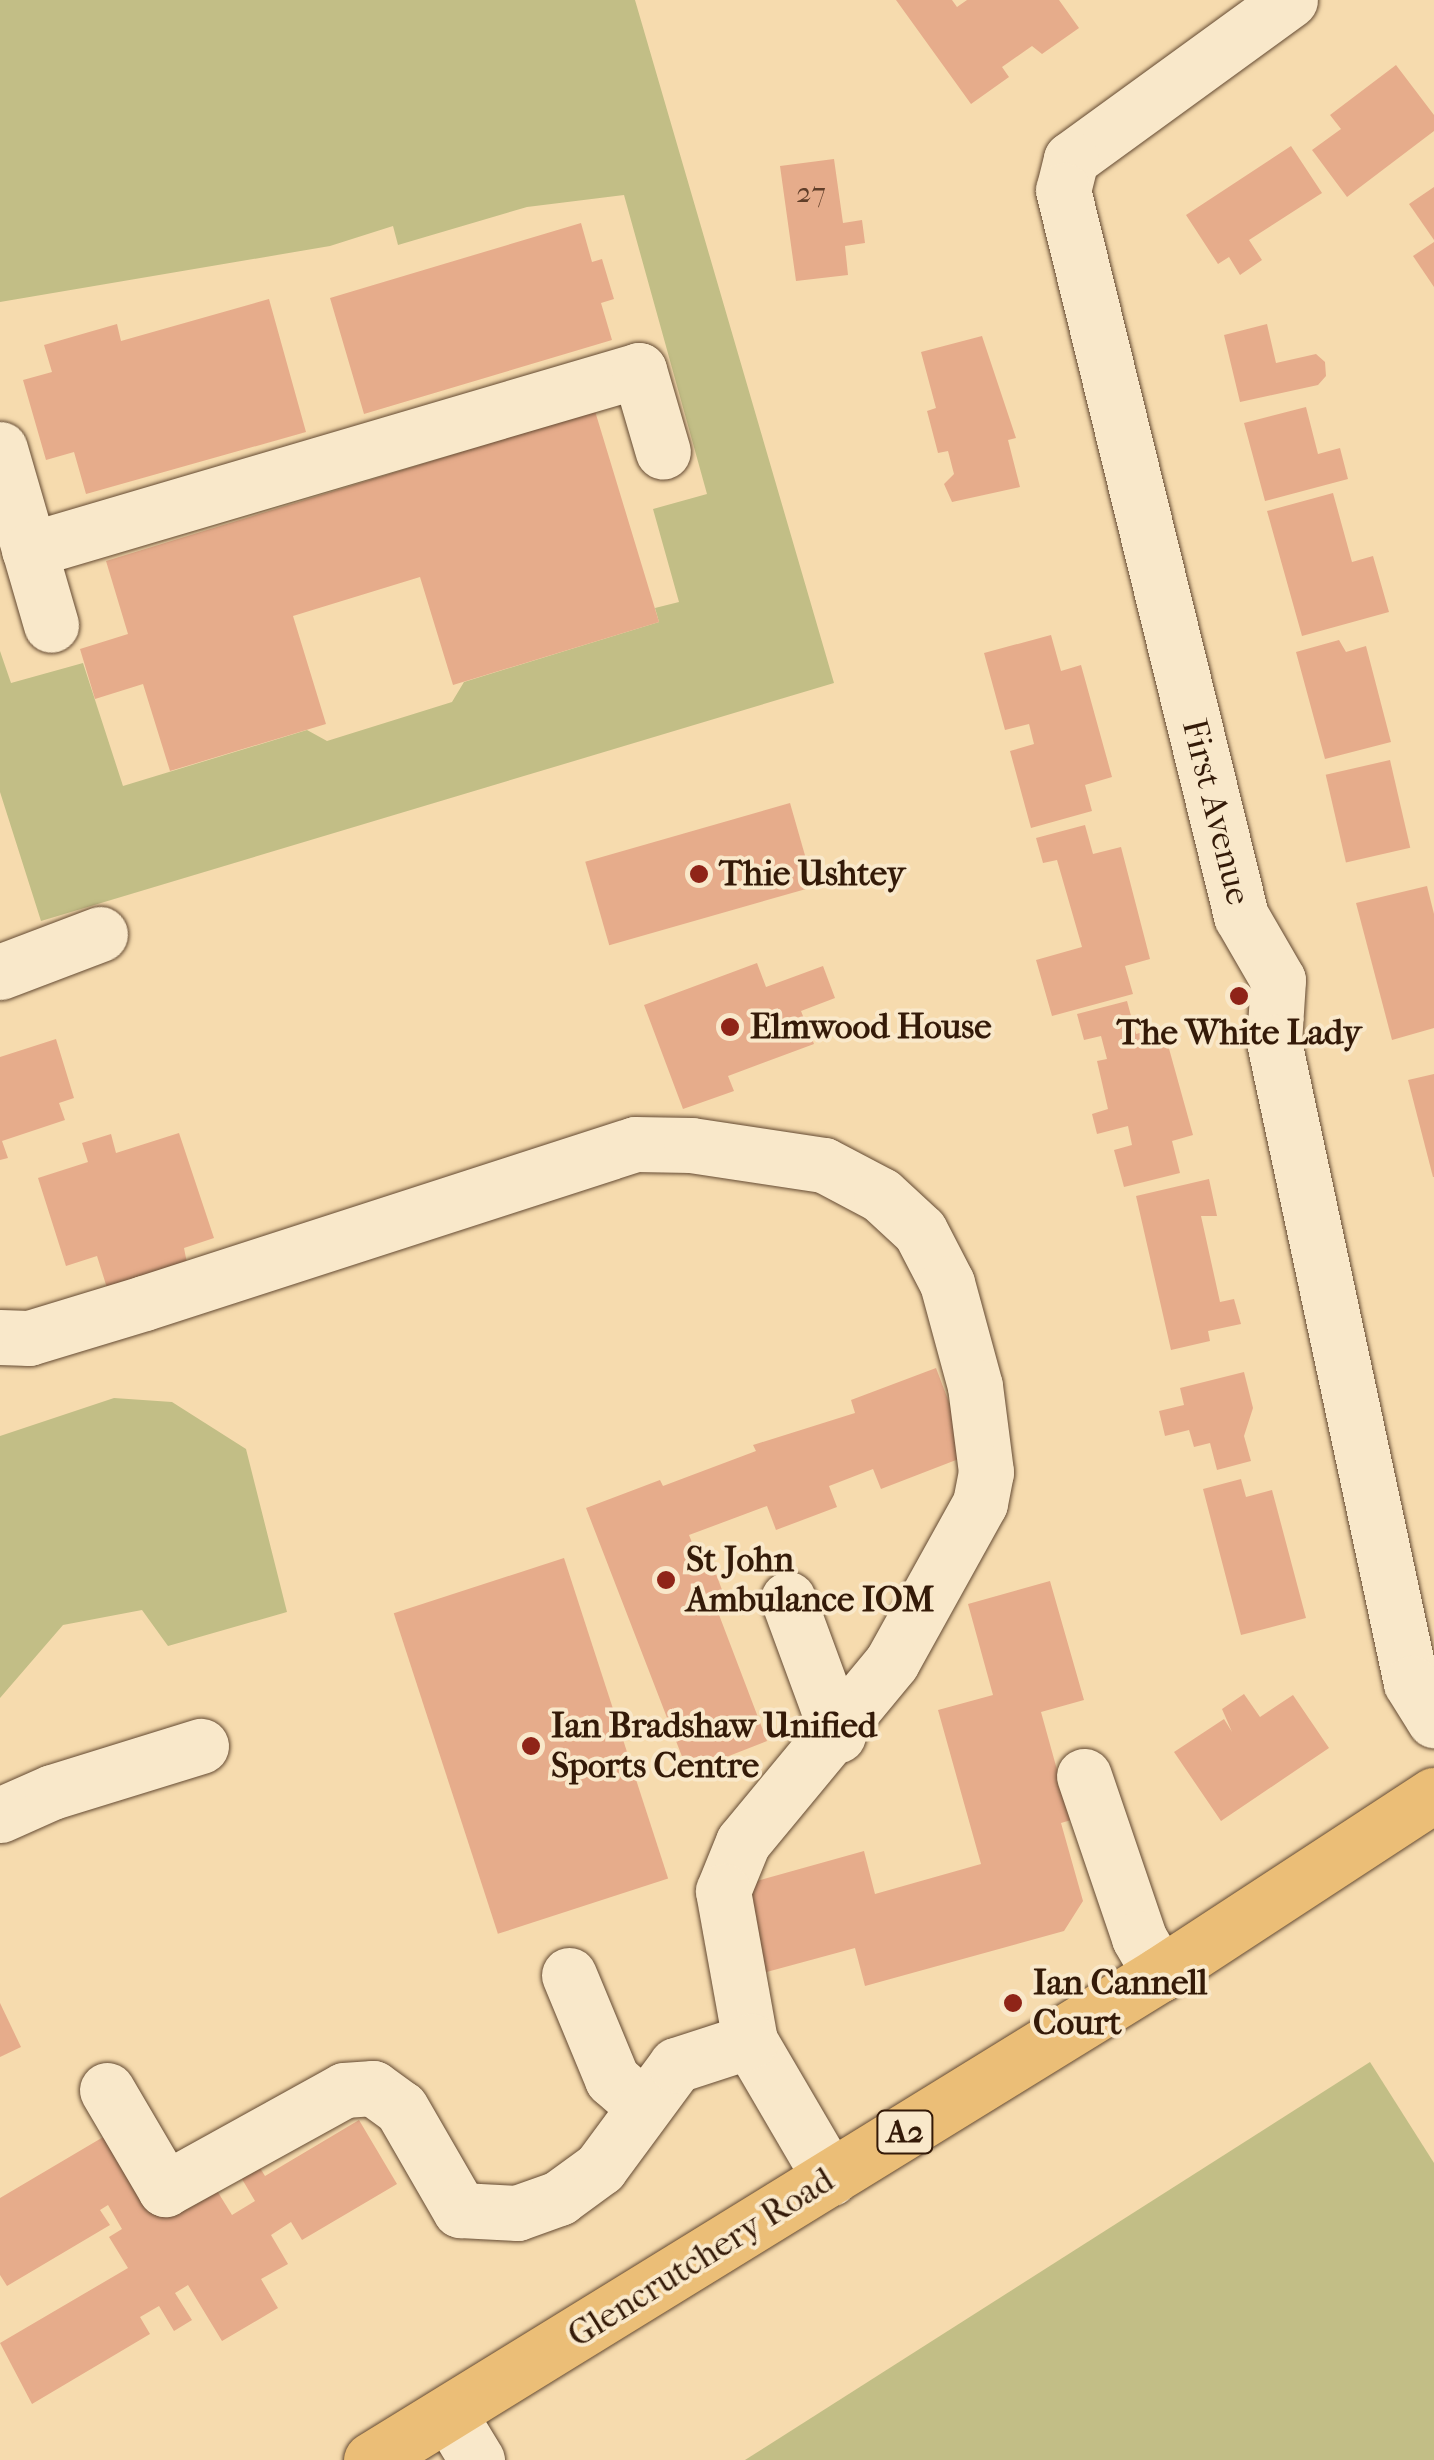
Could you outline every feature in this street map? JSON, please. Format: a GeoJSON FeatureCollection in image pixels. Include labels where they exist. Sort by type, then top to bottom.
{"type":"FeatureCollection","features":[{"type":"Feature","properties":{"kind":"highway","name":"Glencrutchery Road"},"geometry":{"type":"LineString","coordinates":[[371,2460],[421,2435],[1160,1974],[1434,1795]]}},
{"type":"Feature","properties":{"kind":"street","name":"First Avenue"},"geometry":{"type":"LineString","coordinates":[[1290,0],[1071,160],[1064,190],[1242,916],[1278,980],[1274,1042],[1412,1682],[1434,1720]]}},
{"type":"Feature","properties":{"kind":"street"},"geometry":{"type":"LineString","coordinates":[[29,550],[639,370],[663,452]]}},
{"type":"Feature","properties":{"kind":"street"},"geometry":{"type":"LineString","coordinates":[[0,448],[51,626]]}},
{"type":"Feature","properties":{"kind":"street"},"geometry":{"type":"LineString","coordinates":[[0,972],[100,934]]}},
{"type":"Feature","properties":{"kind":"street"},"geometry":{"type":"LineString","coordinates":[[0,1336],[29,1338],[144,1304],[635,1144],[691,1145],[824,1165],[881,1195],[920,1231],[947,1282],[964,1338],[986,1472],[960,1549],[892,1662],[838,1735],[743,1842],[723,1891],[750,2041],[830,2178]]}},
{"type":"Feature","properties":{"kind":"street"},"geometry":{"type":"LineString","coordinates":[[788,1598],[838,1735]]}},
{"type":"Feature","properties":{"kind":"street"},"geometry":{"type":"LineString","coordinates":[[0,1815],[52,1792],[201,1746]]}},
{"type":"Feature","properties":{"kind":"street"},"geometry":{"type":"LineString","coordinates":[[1084,1776],[1139,1938],[1160,1974]]}},
{"type":"Feature","properties":{"kind":"street"},"geometry":{"type":"LineString","coordinates":[[569,1975],[612,2079],[642,2105]]}},
{"type":"Feature","properties":{"kind":"street"},"geometry":{"type":"LineString","coordinates":[[107,2090],[164,2189],[344,2090],[373,2088],[402,2108],[460,2210],[517,2212],[559,2198],[600,2168],[642,2105],[676,2064],[750,2041]]}},
{"type":"Feature","properties":{"kind":"street"},"geometry":{"type":"LineString","coordinates":[[421,2435],[477,2460]]}},
{"type":"Feature","properties":{"kind":"shaded area"},"geometry":{"type":"Polygon","coordinates":[[[0,0],[635,0],[834,683],[41,921],[0,792],[0,651],[11,683],[83,663],[123,786],[307,730],[327,741],[452,702],[464,682],[659,622],[655,608],[679,602],[653,509],[707,494],[624,195],[527,207],[398,245],[393,226],[330,246],[0,302],[0,0]]]}},
{"type":"Feature","properties":{"kind":"shaded area"},"geometry":{"type":"Polygon","coordinates":[[[114,1398],[172,1402],[246,1449],[287,1612],[168,1646],[142,1610],[63,1625],[0,1698],[0,1436],[114,1398]]]}},
{"type":"Feature","properties":{"kind":"shaded area"},"geometry":{"type":"Polygon","coordinates":[[[1370,2062],[1434,2163],[1434,2460],[745,2460],[1370,2062]]]}},
{"type":"Feature","properties":{"kind":"building"},"geometry":{"type":"Polygon","coordinates":[[[896,0],[952,0],[957,7],[967,0],[1059,0],[1079,28],[1042,54],[1032,46],[1002,67],[1009,77],[971,104],[896,0]]]}},
{"type":"Feature","properties":{"kind":"building"},"geometry":{"type":"Polygon","coordinates":[[[1396,65],[1434,115],[1434,131],[1347,197],[1312,150],[1341,129],[1330,115],[1396,65]]]}},
{"type":"Feature","properties":{"kind":"building"},"geometry":{"type":"Polygon","coordinates":[[[1291,146],[1322,193],[1249,240],[1262,260],[1240,275],[1229,257],[1218,264],[1186,215],[1291,146]]]}},
{"type":"Feature","properties":{"kind":"building"},"geometry":{"type":"Polygon","coordinates":[[[834,159],[843,223],[862,220],[865,243],[845,246],[848,275],[796,281],[780,166],[834,159]]]}},
{"type":"Feature","properties":{"kind":"building"},"geometry":{"type":"Polygon","coordinates":[[[1434,187],[1434,240],[1409,204],[1434,187]]]}},
{"type":"Feature","properties":{"kind":"building"},"geometry":{"type":"Polygon","coordinates":[[[581,223],[592,262],[602,259],[614,299],[601,303],[612,340],[364,414],[330,298],[581,223]]]}},
{"type":"Feature","properties":{"kind":"building"},"geometry":{"type":"Polygon","coordinates":[[[1434,242],[1434,287],[1413,256],[1434,242]]]}},
{"type":"Feature","properties":{"kind":"building"},"geometry":{"type":"Polygon","coordinates":[[[269,299],[306,432],[86,494],[74,452],[46,460],[23,380],[52,372],[44,345],[117,324],[121,341],[269,299]]]}},
{"type":"Feature","properties":{"kind":"building"},"geometry":{"type":"Polygon","coordinates":[[[1267,324],[1276,363],[1316,354],[1325,362],[1326,376],[1318,385],[1240,402],[1224,335],[1267,324]]]}},
{"type":"Feature","properties":{"kind":"building"},"geometry":{"type":"Polygon","coordinates":[[[982,336],[1016,438],[1008,440],[1020,487],[952,502],[944,484],[954,474],[948,451],[938,453],[927,411],[936,408],[921,352],[982,336]]]}},
{"type":"Feature","properties":{"kind":"building"},"geometry":{"type":"Polygon","coordinates":[[[1306,407],[1318,454],[1340,448],[1348,479],[1265,501],[1244,423],[1306,407]]]}},
{"type":"Feature","properties":{"kind":"building"},"geometry":{"type":"Polygon","coordinates":[[[595,411],[659,622],[453,685],[420,577],[293,616],[326,724],[170,771],[143,684],[95,699],[80,649],[128,634],[106,561],[595,411]]]}},
{"type":"Feature","properties":{"kind":"building"},"geometry":{"type":"Polygon","coordinates":[[[1333,493],[1352,562],[1373,556],[1389,612],[1302,636],[1267,511],[1333,493]]]}},
{"type":"Feature","properties":{"kind":"building"},"geometry":{"type":"Polygon","coordinates":[[[1051,635],[1061,671],[1081,665],[1112,777],[1085,785],[1092,811],[1031,828],[1010,751],[1034,744],[1029,724],[1005,730],[984,653],[1051,635]]]}},
{"type":"Feature","properties":{"kind":"building"},"geometry":{"type":"Polygon","coordinates":[[[1339,640],[1346,652],[1366,646],[1391,742],[1325,759],[1296,652],[1339,640]]]}},
{"type":"Feature","properties":{"kind":"building"},"geometry":{"type":"Polygon","coordinates":[[[1390,760],[1410,848],[1346,863],[1326,775],[1390,760]]]}},
{"type":"Feature","properties":{"kind":"building","name":"Thie Ushtey"},"geometry":{"type":"Polygon","coordinates":[[[790,803],[814,887],[609,945],[585,862],[790,803]]]}},
{"type":"Feature","properties":{"kind":"building"},"geometry":{"type":"Polygon","coordinates":[[[1085,825],[1093,854],[1121,847],[1150,959],[1125,966],[1133,994],[1052,1016],[1036,960],[1082,947],[1057,860],[1043,863],[1036,838],[1085,825]]]}},
{"type":"Feature","properties":{"kind":"building"},"geometry":{"type":"Polygon","coordinates":[[[1427,886],[1434,914],[1434,1028],[1392,1040],[1356,903],[1427,886]]]}},
{"type":"Feature","properties":{"kind":"building","name":"Elmwood House"},"geometry":{"type":"Polygon","coordinates":[[[757,963],[766,987],[823,966],[835,998],[801,1011],[814,1044],[728,1076],[734,1091],[683,1109],[644,1005],[757,963]]]}},
{"type":"Feature","properties":{"kind":"building"},"geometry":{"type":"Polygon","coordinates":[[[1127,1001],[1136,1034],[1163,1027],[1193,1135],[1172,1141],[1180,1173],[1124,1187],[1114,1150],[1132,1145],[1128,1126],[1097,1134],[1092,1114],[1108,1109],[1097,1061],[1107,1059],[1101,1036],[1084,1040],[1077,1014],[1127,1001]]]}},
{"type":"Feature","properties":{"kind":"building"},"geometry":{"type":"Polygon","coordinates":[[[56,1039],[74,1098],[59,1103],[65,1120],[2,1141],[8,1158],[0,1160],[0,1057],[56,1039]]]}},
{"type":"Feature","properties":{"kind":"building"},"geometry":{"type":"Polygon","coordinates":[[[1434,1074],[1434,1177],[1433,1177],[1408,1080],[1434,1074]]]}},
{"type":"Feature","properties":{"kind":"building"},"geometry":{"type":"Polygon","coordinates":[[[179,1133],[214,1238],[184,1248],[187,1263],[107,1288],[97,1256],[66,1266],[38,1178],[88,1162],[82,1143],[111,1134],[116,1153],[179,1133]]]}},
{"type":"Feature","properties":{"kind":"building"},"geometry":{"type":"Polygon","coordinates":[[[1209,1179],[1217,1216],[1201,1216],[1220,1302],[1234,1299],[1241,1324],[1208,1331],[1210,1341],[1171,1350],[1136,1196],[1209,1179]]]}},
{"type":"Feature","properties":{"kind":"building","name":"St John Ambulance IOM"},"geometry":{"type":"Polygon","coordinates":[[[936,1368],[969,1455],[881,1489],[873,1469],[829,1486],[837,1507],[776,1530],[767,1506],[689,1535],[701,1565],[711,1561],[724,1595],[713,1599],[767,1741],[688,1772],[586,1508],[660,1480],[663,1486],[756,1451],[753,1445],[855,1413],[851,1400],[936,1368]]]}},
{"type":"Feature","properties":{"kind":"building"},"geometry":{"type":"Polygon","coordinates":[[[1244,1372],[1253,1408],[1244,1436],[1251,1461],[1217,1470],[1210,1443],[1194,1447],[1189,1430],[1165,1436],[1159,1411],[1184,1405],[1180,1388],[1244,1372]]]}},
{"type":"Feature","properties":{"kind":"building"},"geometry":{"type":"Polygon","coordinates":[[[1241,1479],[1246,1497],[1272,1490],[1306,1618],[1241,1635],[1203,1489],[1241,1479]]]}},
{"type":"Feature","properties":{"kind":"building","name":"Ian Bradshaw Unified Sports Centre"},"geometry":{"type":"Polygon","coordinates":[[[564,1558],[668,1879],[498,1934],[394,1613],[564,1558]]]}},
{"type":"Feature","properties":{"kind":"building"},"geometry":{"type":"Polygon","coordinates":[[[1050,1581],[1084,1700],[1041,1712],[1071,1820],[1061,1823],[1083,1901],[1064,1931],[865,1986],[855,1948],[756,1975],[732,1888],[864,1851],[875,1894],[981,1864],[938,1710],[993,1695],[968,1604],[1050,1581]]]}},
{"type":"Feature","properties":{"kind":"building"},"geometry":{"type":"Polygon","coordinates":[[[1244,1694],[1260,1717],[1293,1695],[1329,1748],[1221,1821],[1174,1752],[1224,1719],[1232,1732],[1222,1709],[1244,1694]]]}},
{"type":"Feature","properties":{"kind":"building"},"geometry":{"type":"Polygon","coordinates":[[[0,2003],[21,2047],[0,2057],[0,2003]]]}},
{"type":"Feature","properties":{"kind":"building"},"geometry":{"type":"Polygon","coordinates":[[[359,2120],[397,2184],[302,2240],[291,2222],[271,2235],[288,2264],[261,2279],[278,2308],[222,2341],[188,2285],[175,2293],[192,2320],[174,2331],[159,2306],[140,2317],[150,2334],[32,2404],[0,2343],[128,2268],[109,2237],[122,2229],[108,2205],[100,2210],[110,2225],[7,2286],[0,2275],[0,2198],[110,2133],[211,2181],[232,2215],[255,2201],[239,2174],[257,2163],[265,2176],[359,2120]]]}},
{"type":"Feature","properties":{"kind":"place","name":"Thie Ushtey"},"geometry":{"type":"Point","coordinates":[699,874]}},
{"type":"Feature","properties":{"kind":"place","name":"The White Lady"},"geometry":{"type":"Point","coordinates":[1239,996]}},
{"type":"Feature","properties":{"kind":"place","name":"Elmwood House"},"geometry":{"type":"Point","coordinates":[730,1027]}},
{"type":"Feature","properties":{"kind":"place","name":"St John Ambulance IOM"},"geometry":{"type":"Point","coordinates":[666,1580]}},
{"type":"Feature","properties":{"kind":"place","name":"Ian Bradshaw Unified Sports Centre"},"geometry":{"type":"Point","coordinates":[531,1746]}},
{"type":"Feature","properties":{"kind":"place","name":"Ian Cannell Court"},"geometry":{"type":"Point","coordinates":[1013,2003]}}]}
